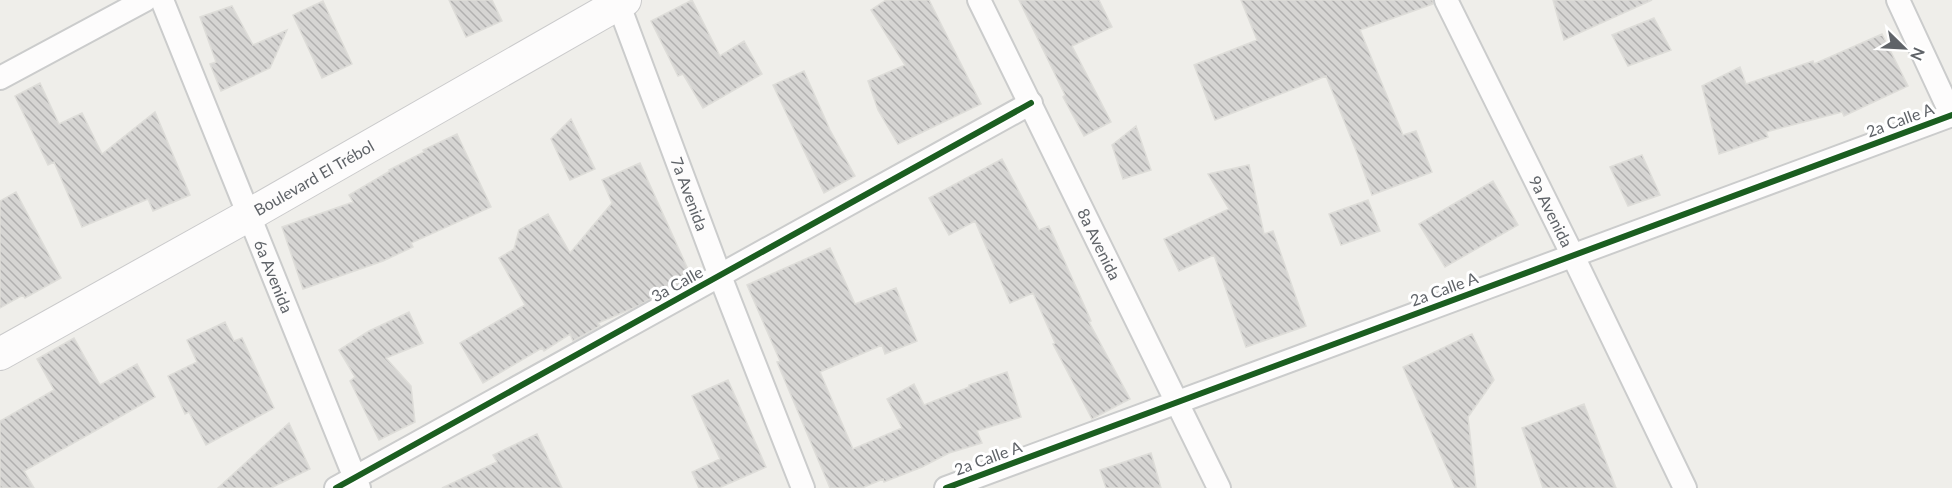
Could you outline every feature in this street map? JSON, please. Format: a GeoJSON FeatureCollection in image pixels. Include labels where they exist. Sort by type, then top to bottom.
{"type":"FeatureCollection","features":[{"type":"Feature","properties":{"kind":"main road","name":"Boulevard El Trébol"},"geometry":{"type":"LineString","coordinates":[[0,354],[249,215],[621,1]]}},
{"type":"Feature","properties":{"kind":"street"},"geometry":{"type":"LineString","coordinates":[[0,78],[145,0]]}},
{"type":"Feature","properties":{"kind":"street","name":"6a Avenida"},"geometry":{"type":"LineString","coordinates":[[162,0],[249,215],[350,484]]}},
{"type":"Feature","properties":{"kind":"street","name":"8a Avenida"},"geometry":{"type":"LineString","coordinates":[[980,0],[1219,488]]}},
{"type":"Feature","properties":{"kind":"street","name":"9a Avenida"},"geometry":{"type":"LineString","coordinates":[[1446,0],[1573,256],[1684,488]]}},
{"type":"Feature","properties":{"kind":"street"},"geometry":{"type":"LineString","coordinates":[[1898,0],[1952,116]]}},
{"type":"Feature","properties":{"kind":"street","name":"7a Avenida"},"geometry":{"type":"LineString","coordinates":[[621,1],[720,276],[803,488]]}},
{"type":"Feature","properties":{"kind":"street","name":"3a Calle"},"geometry":{"type":"LineString","coordinates":[[350,484],[1031,103]]}},
{"type":"Feature","properties":{"kind":"street","name":"2a Calle A"},"geometry":{"type":"LineString","coordinates":[[946,488],[1952,116]]}},
{"type":"Feature","properties":{"kind":"building"},"geometry":{"type":"Polygon","coordinates":[[[449,0],[492,0],[502,21],[466,37],[449,0]]]}},
{"type":"Feature","properties":{"kind":"building"},"geometry":{"type":"Polygon","coordinates":[[[692,0],[720,56],[744,41],[762,74],[703,108],[683,74],[678,76],[651,21],[692,0]]]}},
{"type":"Feature","properties":{"kind":"building"},"geometry":{"type":"Polygon","coordinates":[[[886,0],[929,0],[981,104],[898,144],[878,110],[868,81],[905,65],[871,10],[886,0]]]}},
{"type":"Feature","properties":{"kind":"building"},"geometry":{"type":"Polygon","coordinates":[[[1019,0],[1099,0],[1112,27],[1072,46],[1111,122],[1084,136],[1063,97],[1065,95],[1019,0]]]}},
{"type":"Feature","properties":{"kind":"building"},"geometry":{"type":"Polygon","coordinates":[[[1241,0],[1433,0],[1433,4],[1360,30],[1403,135],[1416,131],[1432,172],[1372,195],[1326,76],[1215,120],[1194,65],[1257,40],[1241,0]]]}},
{"type":"Feature","properties":{"kind":"building"},"geometry":{"type":"Polygon","coordinates":[[[1553,0],[1652,0],[1564,40],[1553,0]]]}},
{"type":"Feature","properties":{"kind":"building"},"geometry":{"type":"Polygon","coordinates":[[[323,1],[352,64],[322,78],[293,15],[323,1]]]}},
{"type":"Feature","properties":{"kind":"building"},"geometry":{"type":"Polygon","coordinates":[[[232,6],[253,45],[287,30],[270,68],[221,91],[210,64],[216,62],[200,17],[232,6]]]}},
{"type":"Feature","properties":{"kind":"building"},"geometry":{"type":"Polygon","coordinates":[[[1654,18],[1671,50],[1628,66],[1612,35],[1654,18]]]}},
{"type":"Feature","properties":{"kind":"building"},"geometry":{"type":"Polygon","coordinates":[[[1882,34],[1908,86],[1844,116],[1842,112],[1766,132],[1768,137],[1719,154],[1702,86],[1740,67],[1746,84],[1813,61],[1814,64],[1882,34]]]}},
{"type":"Feature","properties":{"kind":"building"},"geometry":{"type":"Polygon","coordinates":[[[804,71],[830,130],[855,176],[824,193],[773,85],[804,71]]]}},
{"type":"Feature","properties":{"kind":"building"},"geometry":{"type":"Polygon","coordinates":[[[40,83],[59,124],[82,113],[102,154],[155,112],[190,195],[153,211],[148,199],[82,227],[54,162],[48,165],[15,96],[40,83]]]}},
{"type":"Feature","properties":{"kind":"building"},"geometry":{"type":"Polygon","coordinates":[[[571,119],[595,169],[570,180],[551,139],[571,119]]]}},
{"type":"Feature","properties":{"kind":"building"},"geometry":{"type":"Polygon","coordinates":[[[1136,126],[1151,170],[1123,179],[1112,145],[1136,126]]]}},
{"type":"Feature","properties":{"kind":"building"},"geometry":{"type":"Polygon","coordinates":[[[457,134],[491,207],[411,243],[413,247],[383,261],[303,289],[282,227],[353,202],[349,195],[424,152],[423,150],[457,134]]]}},
{"type":"Feature","properties":{"kind":"building"},"geometry":{"type":"Polygon","coordinates":[[[1642,155],[1660,195],[1628,206],[1610,167],[1642,155]]]}},
{"type":"Feature","properties":{"kind":"building"},"geometry":{"type":"Polygon","coordinates":[[[1002,159],[1039,230],[1049,226],[1091,321],[1089,322],[1130,399],[1092,419],[1053,344],[1055,343],[1033,293],[1010,303],[975,221],[949,235],[929,198],[1002,159]]]}},
{"type":"Feature","properties":{"kind":"building"},"geometry":{"type":"Polygon","coordinates":[[[640,163],[691,276],[638,306],[598,323],[600,326],[573,341],[570,334],[544,351],[542,348],[483,383],[460,343],[525,305],[499,258],[514,249],[519,230],[548,214],[570,253],[612,203],[602,180],[640,163]]]}},
{"type":"Feature","properties":{"kind":"building"},"geometry":{"type":"Polygon","coordinates":[[[1249,165],[1264,234],[1273,231],[1306,326],[1246,347],[1214,255],[1179,271],[1164,239],[1229,209],[1208,174],[1249,165]]]}},
{"type":"Feature","properties":{"kind":"building"},"geometry":{"type":"Polygon","coordinates":[[[1493,181],[1518,225],[1445,267],[1419,224],[1493,181]]]}},
{"type":"Feature","properties":{"kind":"building"},"geometry":{"type":"Polygon","coordinates":[[[16,192],[61,278],[25,298],[23,295],[0,308],[0,201],[16,192]]]}},
{"type":"Feature","properties":{"kind":"building"},"geometry":{"type":"Polygon","coordinates":[[[1368,200],[1380,231],[1341,245],[1329,214],[1368,200]]]}},
{"type":"Feature","properties":{"kind":"building"},"geometry":{"type":"Polygon","coordinates":[[[830,248],[855,304],[896,288],[917,341],[885,354],[882,345],[820,372],[853,449],[902,428],[887,399],[914,384],[924,405],[969,387],[969,385],[1007,372],[1021,417],[977,431],[982,443],[949,453],[884,482],[883,479],[862,488],[830,488],[747,285],[830,248]]]}},
{"type":"Feature","properties":{"kind":"building"},"geometry":{"type":"Polygon","coordinates":[[[409,312],[423,343],[386,358],[411,386],[415,422],[379,440],[350,381],[355,377],[339,350],[369,331],[409,312]]]}},
{"type":"Feature","properties":{"kind":"building"},"geometry":{"type":"Polygon","coordinates":[[[225,322],[234,341],[242,338],[274,408],[206,445],[189,412],[185,414],[168,376],[197,362],[187,340],[225,322]]]}},
{"type":"Feature","properties":{"kind":"building"},"geometry":{"type":"Polygon","coordinates":[[[1472,334],[1494,380],[1468,417],[1476,488],[1455,488],[1403,367],[1472,334]]]}},
{"type":"Feature","properties":{"kind":"building"},"geometry":{"type":"Polygon","coordinates":[[[74,338],[100,385],[137,364],[155,397],[24,471],[34,488],[0,488],[0,421],[54,390],[37,359],[74,338]]]}},
{"type":"Feature","properties":{"kind":"building"},"geometry":{"type":"Polygon","coordinates":[[[728,380],[766,467],[719,488],[699,488],[692,472],[720,459],[692,396],[728,380]]]}},
{"type":"Feature","properties":{"kind":"building"},"geometry":{"type":"Polygon","coordinates":[[[1584,404],[1616,488],[1543,488],[1522,428],[1584,404]]]}},
{"type":"Feature","properties":{"kind":"building"},"geometry":{"type":"Polygon","coordinates":[[[289,423],[310,469],[271,488],[218,488],[289,423]]]}},
{"type":"Feature","properties":{"kind":"building"},"geometry":{"type":"Polygon","coordinates":[[[537,434],[562,488],[442,488],[497,462],[493,455],[537,434]]]}},
{"type":"Feature","properties":{"kind":"building"},"geometry":{"type":"Polygon","coordinates":[[[1151,453],[1161,488],[1106,488],[1100,470],[1151,453]]]}},
{"type":"Feature","properties":{"kind":"cycle path"},"geometry":{"type":"LineString","coordinates":[[336,488],[1031,103]]}},
{"type":"Feature","properties":{"kind":"cycle path"},"geometry":{"type":"LineString","coordinates":[[946,488],[1952,115]]}}]}
